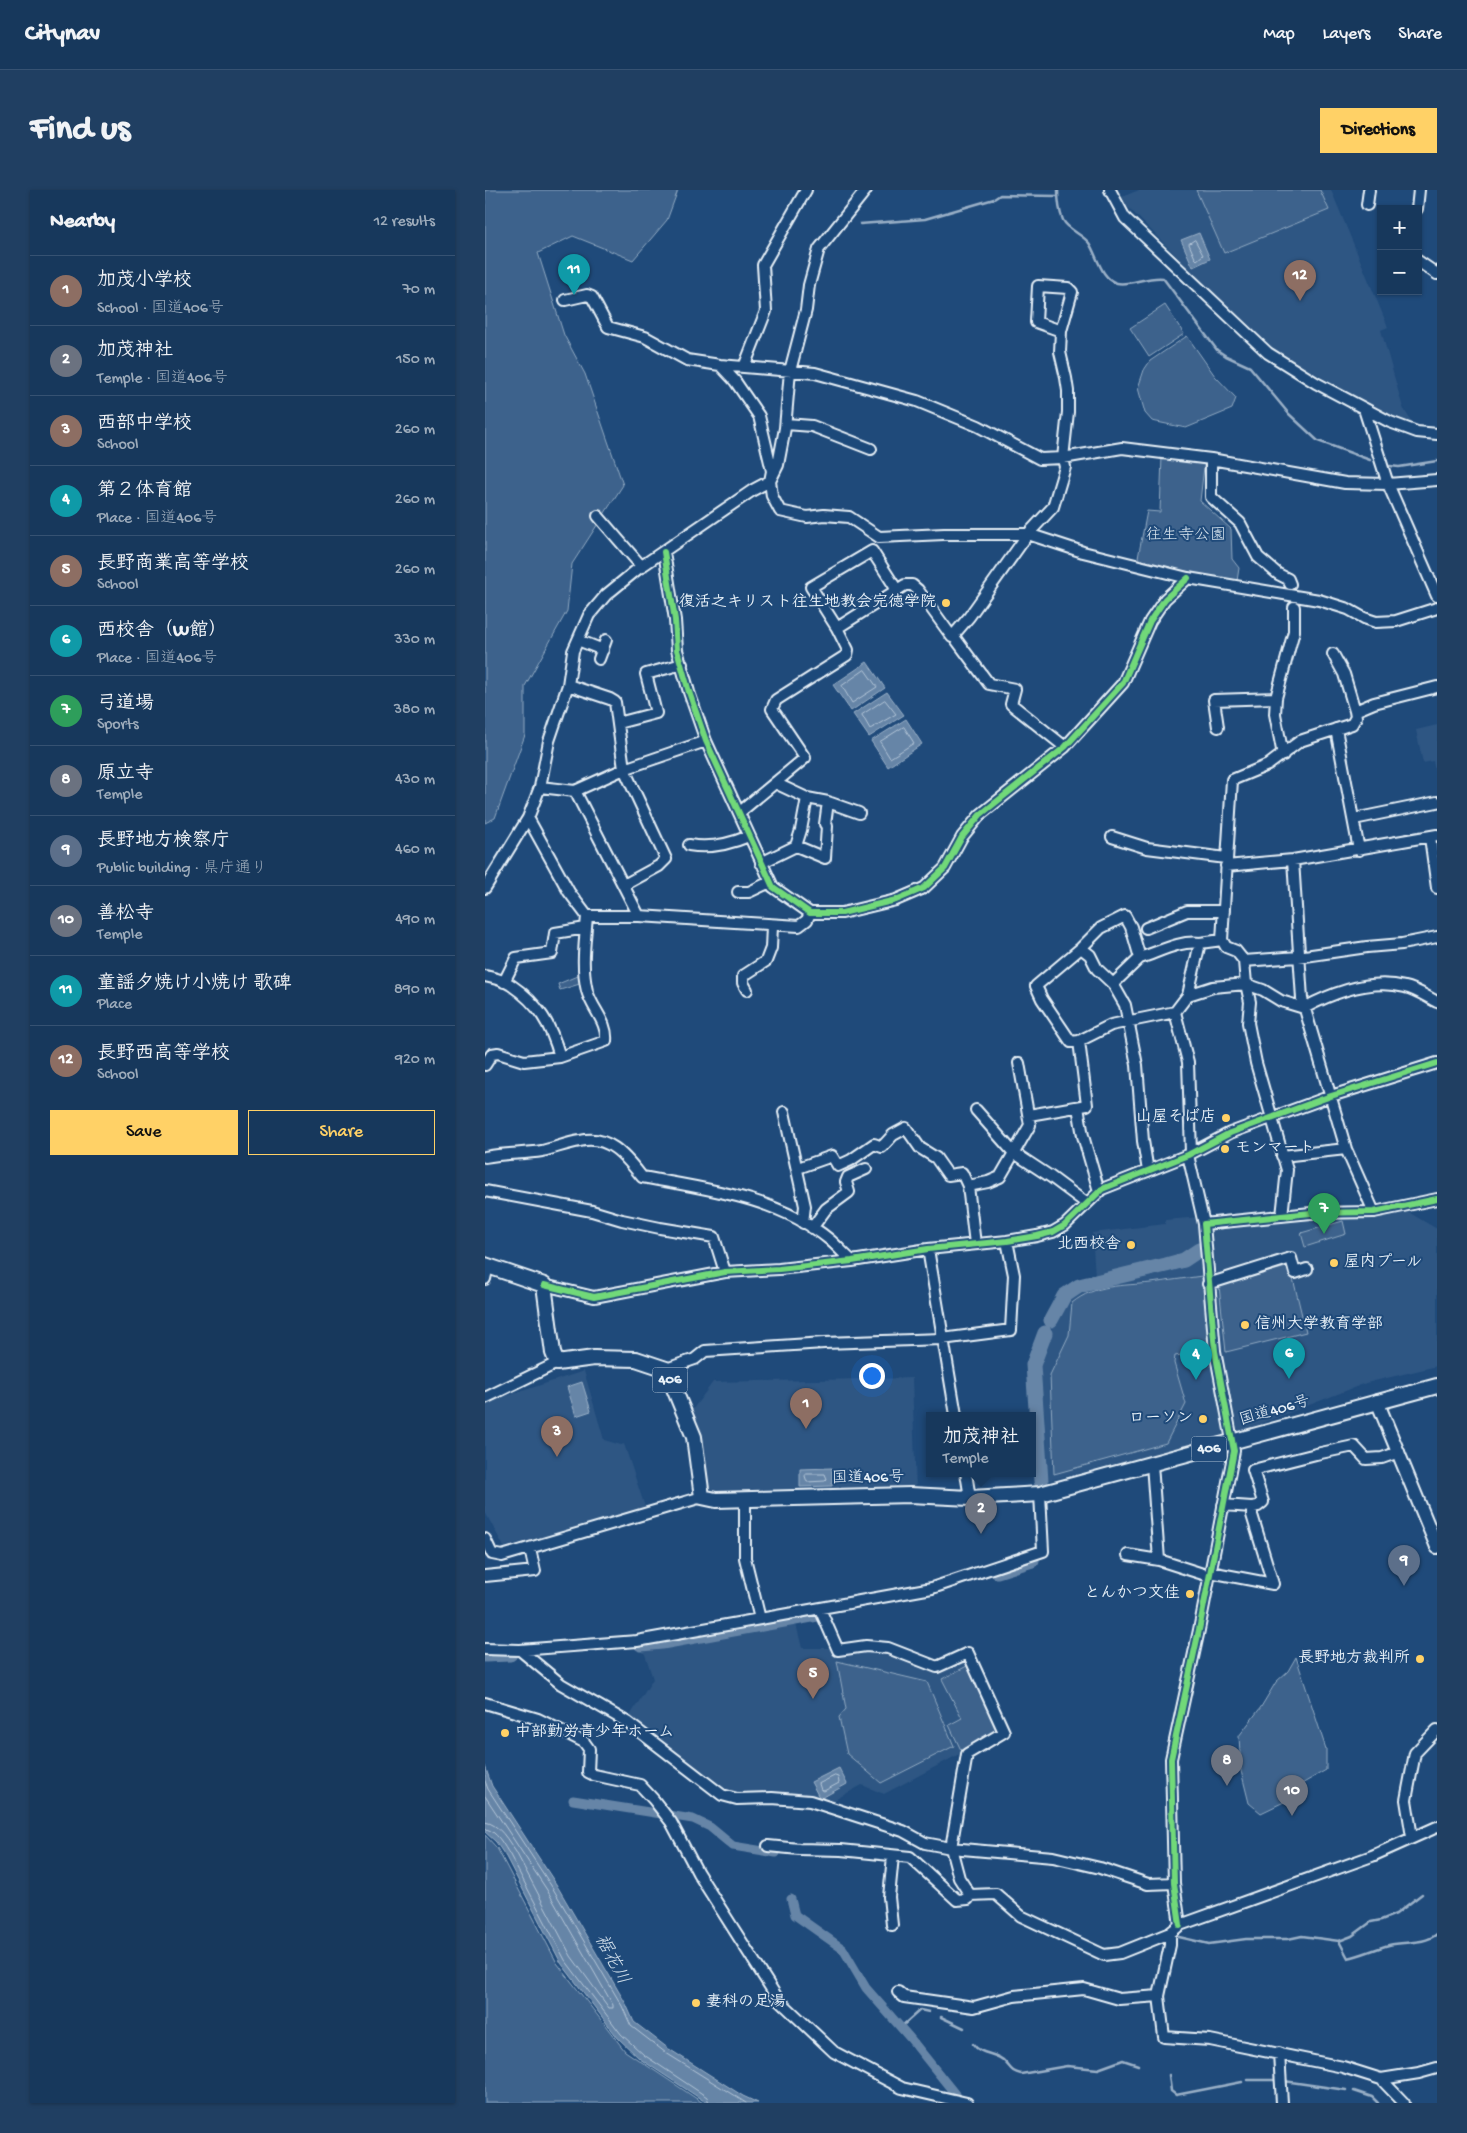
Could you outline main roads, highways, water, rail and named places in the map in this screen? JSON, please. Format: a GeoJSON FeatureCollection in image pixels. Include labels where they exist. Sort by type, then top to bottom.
{"type":"FeatureCollection","features":[{"type":"Feature","properties":{"kind":"highway","name":"国道406号"},"geometry":{"type":"LineString","coordinates":[[486,1270],[544,1286],[553,1353],[557,1363],[594,1358],[636,1359],[665,1369],[694,1437],[701,1497],[716,1500],[910,1495],[970,1498],[1040,1494],[1437,1386]]}},
{"type":"Feature","properties":{"kind":"main road"},"geometry":{"type":"LineString","coordinates":[[1377,1401],[1437,1547]]}},
{"type":"Feature","properties":{"kind":"water"},"geometry":{"type":"Polygon","coordinates":[[[1199,233],[1210,259],[1193,267],[1181,240],[1199,233]]]}},
{"type":"Feature","properties":{"kind":"water"},"geometry":{"type":"Polygon","coordinates":[[[867,662],[885,688],[851,711],[833,685],[867,662]]]}},
{"type":"Feature","properties":{"kind":"water"},"geometry":{"type":"Polygon","coordinates":[[[887,692],[904,715],[869,737],[853,714],[887,692]]]}},
{"type":"Feature","properties":{"kind":"water"},"geometry":{"type":"Polygon","coordinates":[[[906,719],[922,744],[888,767],[871,741],[906,719]]]}},
{"type":"Feature","properties":{"kind":"water"},"geometry":{"type":"Polygon","coordinates":[[[582,1382],[591,1411],[576,1416],[567,1387],[582,1382]]]}},
{"type":"Feature","properties":{"kind":"water"},"geometry":{"type":"Polygon","coordinates":[[[832,1468],[832,1486],[800,1487],[800,1469],[832,1468]]]}},
{"type":"Feature","properties":{"kind":"water"},"geometry":{"type":"Polygon","coordinates":[[[485,1766],[492,1786],[556,1884],[626,2004],[634,2022],[669,2049],[743,2096],[758,2103],[707,2103],[640,2059],[618,2038],[561,1963],[506,1857],[496,1842],[485,1832],[485,1766]]]}},
{"type":"Feature","properties":{"kind":"water"},"geometry":{"type":"Polygon","coordinates":[[[839,1768],[847,1784],[820,1799],[811,1782],[839,1768]]]}},
{"type":"Feature","properties":{"kind":"waterway"},"geometry":{"type":"LineString","coordinates":[[1058,190],[1063,220],[1068,227],[1089,243],[1107,277],[1112,281],[1122,284],[1151,278],[1163,278],[1217,350],[1250,367],[1289,414],[1318,441],[1370,460]]}},
{"type":"Feature","properties":{"kind":"waterway"},"geometry":{"type":"LineString","coordinates":[[860,224],[925,219],[994,199],[1000,195],[1058,196]]}},
{"type":"Feature","properties":{"kind":"waterway"},"geometry":{"type":"LineString","coordinates":[[1390,466],[1399,467],[1437,461]]}},
{"type":"Feature","properties":{"kind":"waterway"},"geometry":{"type":"LineString","coordinates":[[1051,1320],[1064,1296],[1079,1286],[1184,1260],[1199,1250]]}},
{"type":"Feature","properties":{"kind":"waterway"},"geometry":{"type":"LineString","coordinates":[[1041,1481],[1033,1365],[1045,1333]]}},
{"type":"Feature","properties":{"kind":"waterway"},"geometry":{"type":"LineString","coordinates":[[997,1571],[1032,1560]]}},
{"type":"Feature","properties":{"kind":"waterway"},"geometry":{"type":"LineString","coordinates":[[641,1644],[662,1642],[817,1614]]}},
{"type":"Feature","properties":{"kind":"waterway"},"geometry":{"type":"LineString","coordinates":[[485,1655],[510,1654]]}},
{"type":"Feature","properties":{"kind":"waterway"},"geometry":{"type":"LineString","coordinates":[[573,1800],[693,1819],[710,1827],[733,1846],[776,1853]]}},
{"type":"Feature","properties":{"kind":"waterway"},"geometry":{"type":"LineString","coordinates":[[1179,1937],[1209,1944],[1246,1939],[1288,1939],[1302,1936],[1339,1941],[1352,1936],[1371,1922],[1396,1914],[1422,1894]]}},
{"type":"Feature","properties":{"kind":"waterway"},"geometry":{"type":"LineString","coordinates":[[791,1899],[795,1915],[843,1949],[866,1988],[910,2038],[955,2094]]}},
{"type":"Feature","properties":{"kind":"waterway"},"geometry":{"type":"LineString","coordinates":[[1339,1941],[1348,1958],[1389,1945],[1426,1940],[1437,1934]]}},
{"type":"Feature","properties":{"kind":"waterway"},"geometry":{"type":"LineString","coordinates":[[901,2027],[920,2010],[929,2012]]}},
{"type":"Feature","properties":{"kind":"waterway"},"geometry":{"type":"LineString","coordinates":[[941,2017],[964,2028]]}},
{"type":"Feature","properties":{"kind":"waterway"},"geometry":{"type":"LineString","coordinates":[[973,2044],[976,2048],[1002,2059],[1013,2071],[1021,2074],[1067,2066],[1098,2069],[1123,2060],[1138,2065]]}},
{"type":"Feature","properties":{"kind":"waterway"},"geometry":{"type":"LineString","coordinates":[[1169,2075],[1171,2091],[1176,2095],[1242,2082]]}},
{"type":"Feature","properties":{"kind":"waterway"},"geometry":{"type":"LineString","coordinates":[[1248,2080],[1275,2080]]}},
{"type":"Feature","properties":{"kind":"waterway"},"geometry":{"type":"LineString","coordinates":[[1284,2081],[1346,2090]]}},
{"type":"Feature","properties":{"kind":"waterway"},"geometry":{"type":"LineString","coordinates":[[1354,2091],[1372,2097],[1378,2103]]}},
{"type":"Feature","properties":{"kind":"place","name":"童謡夕焼け小焼け 歌碑"},"geometry":{"type":"Point","coordinates":[574,295]}},
{"type":"Feature","properties":{"kind":"place","name":"長野西高等学校"},"geometry":{"type":"Point","coordinates":[1300,301]}},
{"type":"Feature","properties":{"kind":"place","name":"復活之キリスト往生地教会完徳学院"},"geometry":{"type":"Point","coordinates":[946,603]}},
{"type":"Feature","properties":{"kind":"place","name":"山屋そば店"},"geometry":{"type":"Point","coordinates":[1226,1118]}},
{"type":"Feature","properties":{"kind":"place","name":"モンマート"},"geometry":{"type":"Point","coordinates":[1225,1149]}},
{"type":"Feature","properties":{"kind":"place","name":"弓道場"},"geometry":{"type":"Point","coordinates":[1324,1234]}},
{"type":"Feature","properties":{"kind":"place","name":"北西校舎"},"geometry":{"type":"Point","coordinates":[1131,1245]}},
{"type":"Feature","properties":{"kind":"place","name":"屋内プール"},"geometry":{"type":"Point","coordinates":[1334,1263]}},
{"type":"Feature","properties":{"kind":"place","name":"信州大学教育学部"},"geometry":{"type":"Point","coordinates":[1245,1325]}},
{"type":"Feature","properties":{"kind":"place","name":"西校舎（W館）"},"geometry":{"type":"Point","coordinates":[1289,1379]}},
{"type":"Feature","properties":{"kind":"place","name":"第２体育館"},"geometry":{"type":"Point","coordinates":[1196,1380]}},
{"type":"Feature","properties":{"kind":"place","name":"ローソン"},"geometry":{"type":"Point","coordinates":[1203,1419]}},
{"type":"Feature","properties":{"kind":"place","name":"加茂小学校"},"geometry":{"type":"Point","coordinates":[806,1429]}},
{"type":"Feature","properties":{"kind":"place","name":"西部中学校"},"geometry":{"type":"Point","coordinates":[557,1457]}},
{"type":"Feature","properties":{"kind":"place","name":"加茂神社"},"geometry":{"type":"Point","coordinates":[981,1534]}},
{"type":"Feature","properties":{"kind":"place","name":"長野地方検察庁"},"geometry":{"type":"Point","coordinates":[1404,1586]}},
{"type":"Feature","properties":{"kind":"place","name":"とんかつ文佳"},"geometry":{"type":"Point","coordinates":[1190,1594]}},
{"type":"Feature","properties":{"kind":"place","name":"長野地方裁判所"},"geometry":{"type":"Point","coordinates":[1420,1659]}},
{"type":"Feature","properties":{"kind":"place","name":"長野商業高等学校"},"geometry":{"type":"Point","coordinates":[813,1699]}},
{"type":"Feature","properties":{"kind":"place","name":"中部勤労青少年ホーム"},"geometry":{"type":"Point","coordinates":[505,1733]}},
{"type":"Feature","properties":{"kind":"place","name":"原立寺"},"geometry":{"type":"Point","coordinates":[1227,1786]}},
{"type":"Feature","properties":{"kind":"place","name":"善松寺"},"geometry":{"type":"Point","coordinates":[1292,1816]}},
{"type":"Feature","properties":{"kind":"place","name":"妻科の足湯"},"geometry":{"type":"Point","coordinates":[696,2003]}},
{"type":"Feature","properties":{"kind":"park label","name":"往生寺公園"},"geometry":{"type":"Point","coordinates":[1186,536]}},
{"type":"Feature","properties":{"kind":"water label","name":"裾花川"},"geometry":{"type":"Point","coordinates":[611,1960]}}]}
